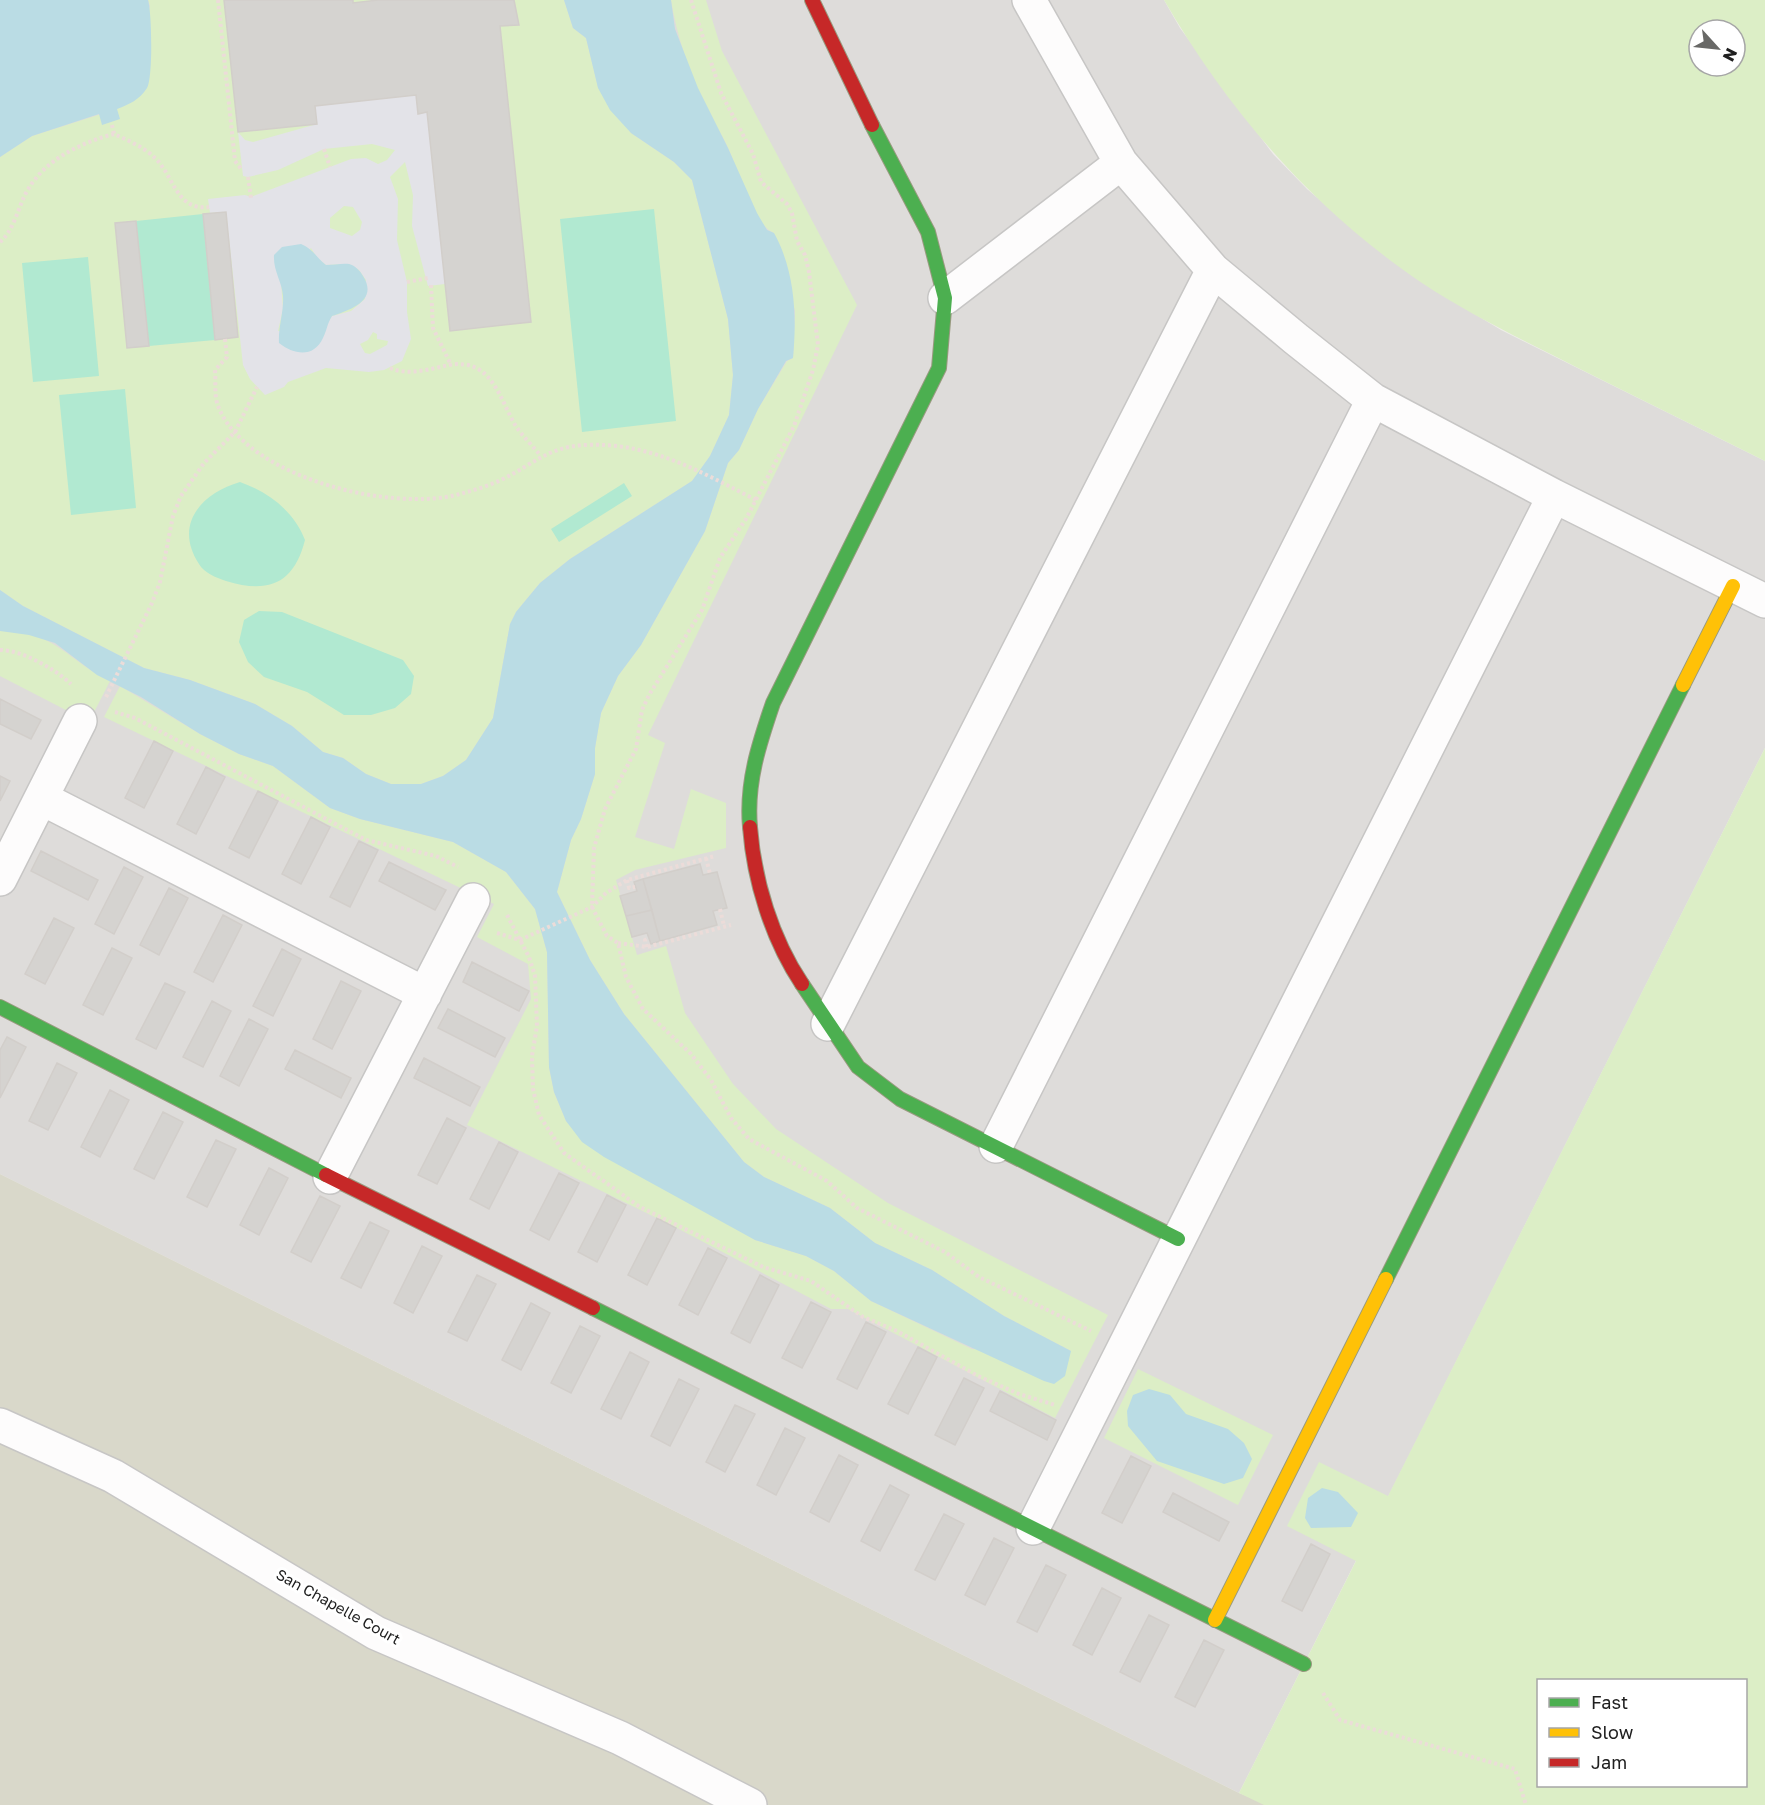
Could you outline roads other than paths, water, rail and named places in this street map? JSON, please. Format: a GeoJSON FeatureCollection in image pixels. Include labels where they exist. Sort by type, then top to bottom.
{"type":"FeatureCollection","features":[{"type":"Feature","properties":{"kind":"street"},"geometry":{"type":"LineString","coordinates":[[812,0],[845,72],[928,232],[945,298],[939,368],[773,703],[754,759],[748,805],[751,846],[767,914],[796,975],[858,1067],[900,1099],[1178,1239]]}},
{"type":"Feature","properties":{"kind":"street"},"geometry":{"type":"LineString","coordinates":[[1029,0],[1120,163],[1213,270],[1373,400],[1554,496],[1765,601]]}},
{"type":"Feature","properties":{"kind":"street"},"geometry":{"type":"LineString","coordinates":[[945,298],[1120,163]]}},
{"type":"Feature","properties":{"kind":"street"},"geometry":{"type":"LineString","coordinates":[[828,1024],[1213,270]]}},
{"type":"Feature","properties":{"kind":"street"},"geometry":{"type":"LineString","coordinates":[[996,1146],[1373,400]]}},
{"type":"Feature","properties":{"kind":"street"},"geometry":{"type":"LineString","coordinates":[[1033,1528],[1554,496]]}},
{"type":"Feature","properties":{"kind":"street"},"geometry":{"type":"LineString","coordinates":[[1215,1620],[1733,586]]}},
{"type":"Feature","properties":{"kind":"street"},"geometry":{"type":"LineString","coordinates":[[0,879],[80,721]]}},
{"type":"Feature","properties":{"kind":"street"},"geometry":{"type":"LineString","coordinates":[[41,798],[425,994]]}},
{"type":"Feature","properties":{"kind":"street"},"geometry":{"type":"LineString","coordinates":[[330,1177],[425,994],[470,886]]}},
{"type":"Feature","properties":{"kind":"street"},"geometry":{"type":"LineString","coordinates":[[0,1007],[330,1177],[1304,1664]]}},
{"type":"Feature","properties":{"kind":"street","name":"San Chapelle Court"},"geometry":{"type":"LineString","coordinates":[[0,1425],[113,1476],[376,1633],[620,1738],[750,1805]]}},
{"type":"Feature","properties":{"kind":"water"},"geometry":{"type":"Polygon","coordinates":[[[0,0],[148,0],[151,45],[147,88],[134,101],[117,109],[120,119],[102,125],[99,114],[32,136],[0,157],[0,0]]]}},
{"type":"Feature","properties":{"kind":"water"},"geometry":{"type":"Polygon","coordinates":[[[564,0],[671,0],[675,29],[698,88],[757,213],[767,230],[774,233],[781,248],[793,294],[795,326],[793,358],[786,361],[758,409],[739,450],[728,463],[705,531],[641,645],[618,676],[601,713],[595,748],[595,774],[581,819],[571,840],[557,892],[590,960],[624,1014],[744,1162],[764,1177],[830,1208],[875,1243],[932,1270],[1004,1316],[1071,1351],[1065,1376],[1054,1384],[871,1301],[834,1271],[806,1256],[755,1240],[604,1157],[582,1142],[566,1121],[554,1092],[549,1067],[547,952],[535,909],[506,872],[453,842],[360,819],[330,808],[273,766],[239,754],[200,734],[141,697],[97,675],[55,643],[29,635],[0,631],[0,590],[23,606],[144,668],[190,680],[255,704],[292,726],[323,752],[343,758],[366,774],[391,784],[421,784],[443,776],[466,760],[493,718],[510,624],[516,612],[540,583],[570,559],[692,481],[710,456],[729,415],[733,375],[728,319],[692,180],[674,162],[631,133],[610,110],[598,88],[586,38],[573,28],[564,0]]]}},
{"type":"Feature","properties":{"kind":"water"},"geometry":{"type":"Polygon","coordinates":[[[301,244],[326,265],[347,264],[356,267],[367,285],[365,298],[346,311],[332,316],[319,344],[309,352],[303,353],[291,350],[279,343],[283,296],[274,261],[274,255],[282,247],[301,244]]]}},
{"type":"Feature","properties":{"kind":"water"},"geometry":{"type":"Polygon","coordinates":[[[1149,1389],[1170,1395],[1186,1414],[1228,1429],[1244,1443],[1252,1459],[1243,1478],[1224,1484],[1157,1461],[1128,1426],[1127,1411],[1133,1395],[1149,1389]]]}},
{"type":"Feature","properties":{"kind":"water"},"geometry":{"type":"Polygon","coordinates":[[[1322,1488],[1338,1492],[1358,1513],[1351,1527],[1311,1528],[1305,1518],[1308,1498],[1322,1488]]]}}]}
